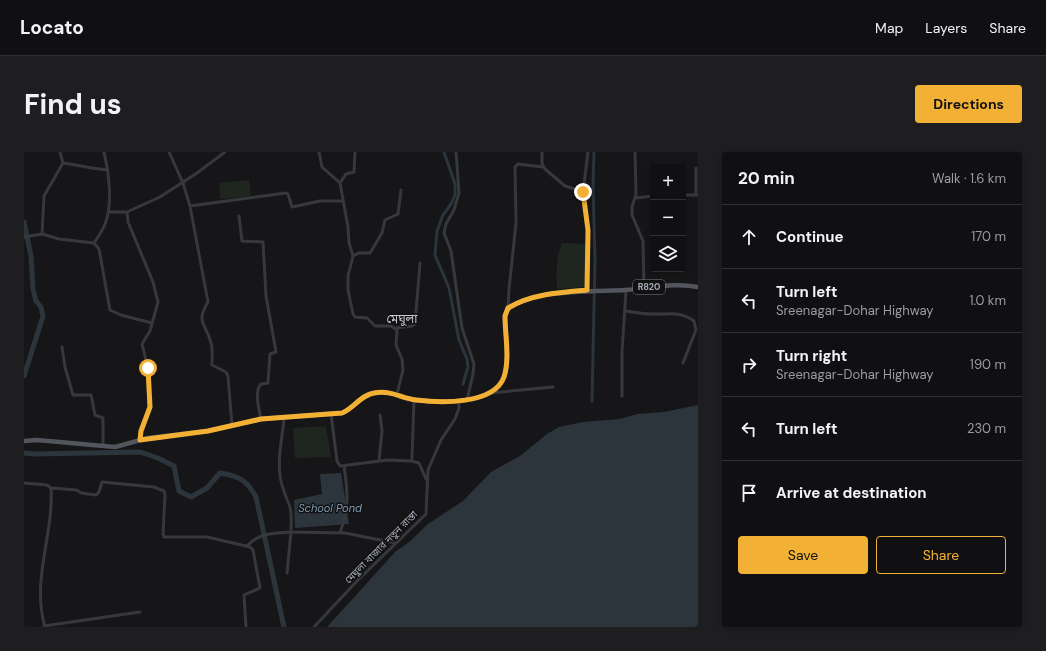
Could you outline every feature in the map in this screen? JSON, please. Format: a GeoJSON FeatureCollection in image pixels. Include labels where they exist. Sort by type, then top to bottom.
{"type":"FeatureCollection","features":[{"type":"Feature","properties":{"kind":"main road","name":"R820"},"geometry":{"type":"LineString","coordinates":[[508,308],[532,299],[552,294],[588,290],[626,290],[669,284],[698,287]]}},
{"type":"Feature","properties":{"kind":"main road"},"geometry":{"type":"LineString","coordinates":[[24,441],[37,440],[104,446],[122,446],[140,440],[208,431],[261,419],[331,414],[350,410],[368,394],[382,392],[397,394],[414,400],[466,400],[489,393],[499,386],[504,377],[505,316],[508,308]]}},
{"type":"Feature","properties":{"kind":"street"},"geometry":{"type":"LineString","coordinates":[[42,234],[44,196],[63,163],[60,152]]}},
{"type":"Feature","properties":{"kind":"street"},"geometry":{"type":"LineString","coordinates":[[94,243],[105,224],[108,212],[108,170],[104,152]]}},
{"type":"Feature","properties":{"kind":"street"},"geometry":{"type":"LineString","coordinates":[[169,152],[183,182],[190,206],[208,302],[202,312],[201,319],[212,344],[212,365],[226,372],[228,376],[232,426]]}},
{"type":"Feature","properties":{"kind":"street"},"geometry":{"type":"LineString","coordinates":[[108,212],[127,212],[153,201],[225,152]]}},
{"type":"Feature","properties":{"kind":"street"},"geometry":{"type":"LineString","coordinates":[[319,152],[322,167],[340,183]]}},
{"type":"Feature","properties":{"kind":"street"},"geometry":{"type":"LineString","coordinates":[[355,152],[354,172],[346,174],[340,183],[353,256],[348,276],[348,290],[354,316],[367,318],[375,326],[391,326],[396,328],[412,326],[415,324],[420,263]]}},
{"type":"Feature","properties":{"kind":"street"},"geometry":{"type":"LineString","coordinates":[[456,152],[459,193],[454,210],[446,224],[444,233],[451,251],[462,328],[474,364],[466,400]]}},
{"type":"Feature","properties":{"kind":"street"},"geometry":{"type":"LineString","coordinates":[[542,152],[543,167]]}},
{"type":"Feature","properties":{"kind":"street"},"geometry":{"type":"LineString","coordinates":[[588,152],[583,192],[588,230],[588,290]]}},
{"type":"Feature","properties":{"kind":"street"},"geometry":{"type":"LineString","coordinates":[[635,152],[636,198],[632,207],[632,215],[643,241],[644,287]]}},
{"type":"Feature","properties":{"kind":"street"},"geometry":{"type":"LineString","coordinates":[[63,163],[81,165],[92,169],[108,170]]}},
{"type":"Feature","properties":{"kind":"street"},"geometry":{"type":"LineString","coordinates":[[508,308],[516,223],[516,167],[518,164],[522,164],[543,167],[566,186],[583,192]]}},
{"type":"Feature","properties":{"kind":"street"},"geometry":{"type":"LineString","coordinates":[[686,195],[697,195],[696,168]]}},
{"type":"Feature","properties":{"kind":"street"},"geometry":{"type":"LineString","coordinates":[[353,256],[359,253],[370,252],[382,233],[385,220],[398,215],[401,190]]}},
{"type":"Feature","properties":{"kind":"street"},"geometry":{"type":"LineString","coordinates":[[190,206],[286,193],[288,194],[292,207],[320,201],[342,200]]}},
{"type":"Feature","properties":{"kind":"street"},"geometry":{"type":"LineString","coordinates":[[636,198],[650,196]]}},
{"type":"Feature","properties":{"kind":"street"},"geometry":{"type":"LineString","coordinates":[[127,212],[128,222],[153,282],[158,302],[150,331],[142,344],[148,368],[150,407],[141,431],[140,440]]}},
{"type":"Feature","properties":{"kind":"street"},"geometry":{"type":"LineString","coordinates":[[239,216],[242,241],[264,242],[266,296],[275,340],[276,352],[270,354],[268,383],[261,384],[259,386],[258,401],[261,419]]}},
{"type":"Feature","properties":{"kind":"street"},"geometry":{"type":"LineString","coordinates":[[24,237],[42,234],[59,239],[94,243],[99,249],[111,312],[152,323]]}},
{"type":"Feature","properties":{"kind":"street"},"geometry":{"type":"LineString","coordinates":[[622,396],[626,290]]}},
{"type":"Feature","properties":{"kind":"street"},"geometry":{"type":"LineString","coordinates":[[625,311],[652,315],[670,313],[681,314],[694,321],[697,331],[684,363]]}},
{"type":"Feature","properties":{"kind":"street"},"geometry":{"type":"LineString","coordinates":[[396,328],[396,345],[402,359],[403,370],[397,394]]}},
{"type":"Feature","properties":{"kind":"street"},"geometry":{"type":"LineString","coordinates":[[62,347],[65,367],[73,395],[92,395],[96,416],[103,418],[104,446]]}},
{"type":"Feature","properties":{"kind":"street"},"geometry":{"type":"LineString","coordinates":[[489,393],[553,386]]}},
{"type":"Feature","properties":{"kind":"street"},"geometry":{"type":"LineString","coordinates":[[410,461],[412,458],[414,400]]}},
{"type":"Feature","properties":{"kind":"street","name":"মেঘুলা বাজার নতুন রাস্তা"},"geometry":{"type":"LineString","coordinates":[[314,626],[395,543],[426,514],[426,481],[430,463],[441,440],[455,419],[459,408],[459,400]]}},
{"type":"Feature","properties":{"kind":"street"},"geometry":{"type":"LineString","coordinates":[[331,414],[336,461],[340,466],[379,462],[410,461],[419,463],[426,481]]}},
{"type":"Feature","properties":{"kind":"street"},"geometry":{"type":"LineString","coordinates":[[379,462],[382,431],[380,415]]}},
{"type":"Feature","properties":{"kind":"street"},"geometry":{"type":"LineString","coordinates":[[284,417],[282,438],[279,445],[279,461],[282,488],[290,509],[291,532],[287,573]]}},
{"type":"Feature","properties":{"kind":"street"},"geometry":{"type":"LineString","coordinates":[[340,533],[346,521],[347,486],[344,466]]}},
{"type":"Feature","properties":{"kind":"street"},"geometry":{"type":"LineString","coordinates":[[24,483],[47,485],[51,488],[77,490],[81,493],[96,495],[99,494],[102,482],[154,486],[165,493],[162,534],[164,537],[207,537],[238,546],[248,545],[251,541],[267,534],[291,532],[340,533],[395,543]]}},
{"type":"Feature","properties":{"kind":"street"},"geometry":{"type":"LineString","coordinates":[[51,488],[50,525],[41,578],[41,614],[44,627],[140,612]]}},
{"type":"Feature","properties":{"kind":"street"},"geometry":{"type":"LineString","coordinates":[[246,627],[245,593],[260,588],[253,550],[248,545]]}},
{"type":"Feature","properties":{"kind":"shaded area"},"geometry":{"type":"Polygon","coordinates":[[[249,180],[251,196],[220,199],[219,183],[249,180]]]}},
{"type":"Feature","properties":{"kind":"shaded area"},"geometry":{"type":"Polygon","coordinates":[[[562,243],[587,244],[586,287],[557,289],[557,266],[562,243]]]}},
{"type":"Feature","properties":{"kind":"shaded area"},"geometry":{"type":"Polygon","coordinates":[[[326,426],[331,457],[295,458],[293,428],[326,426]]]}},
{"type":"Feature","properties":{"kind":"water"},"geometry":{"type":"Polygon","coordinates":[[[698,405],[698,627],[327,627],[396,551],[408,543],[428,524],[463,501],[491,472],[520,456],[547,434],[559,427],[583,422],[620,419],[637,414],[664,412],[698,405]]]}},
{"type":"Feature","properties":{"kind":"water","name":"School Pond"},"geometry":{"type":"Polygon","coordinates":[[[341,473],[349,524],[295,528],[294,500],[322,494],[320,474],[341,473]]]}},
{"type":"Feature","properties":{"kind":"waterway"},"geometry":{"type":"LineString","coordinates":[[444,152],[455,184],[455,195],[451,204],[443,215],[437,231],[435,255],[449,288],[459,340],[467,359],[468,367],[463,384]]}},
{"type":"Feature","properties":{"kind":"waterway"},"geometry":{"type":"LineString","coordinates":[[592,401],[595,260],[593,185],[594,152]]}},
{"type":"Feature","properties":{"kind":"waterway"},"geometry":{"type":"LineString","coordinates":[[24,222],[31,256],[33,289],[36,301],[41,307],[43,316],[24,376]]}},
{"type":"Feature","properties":{"kind":"waterway"},"geometry":{"type":"LineString","coordinates":[[24,453],[140,452],[158,458],[174,466],[179,491],[191,497],[207,488],[220,473],[237,477],[242,480],[249,486],[256,497],[284,627]]}},
{"type":"Feature","properties":{"kind":"district","name":"মেঘুলা"},"geometry":{"type":"Point","coordinates":[402,319]}},
{"type":"Feature","properties":{"kind":"route"},"geometry":{"type":"LineString","coordinates":[[148,368],[150,407],[141,431],[140,440],[208,431],[261,419],[342,413],[350,410],[363,397],[368,394],[375,393],[391,392],[414,400],[471,400],[483,396],[499,386],[504,377],[506,355],[505,316],[508,308],[532,299],[552,294],[587,290],[588,230],[583,192]]}}]}
